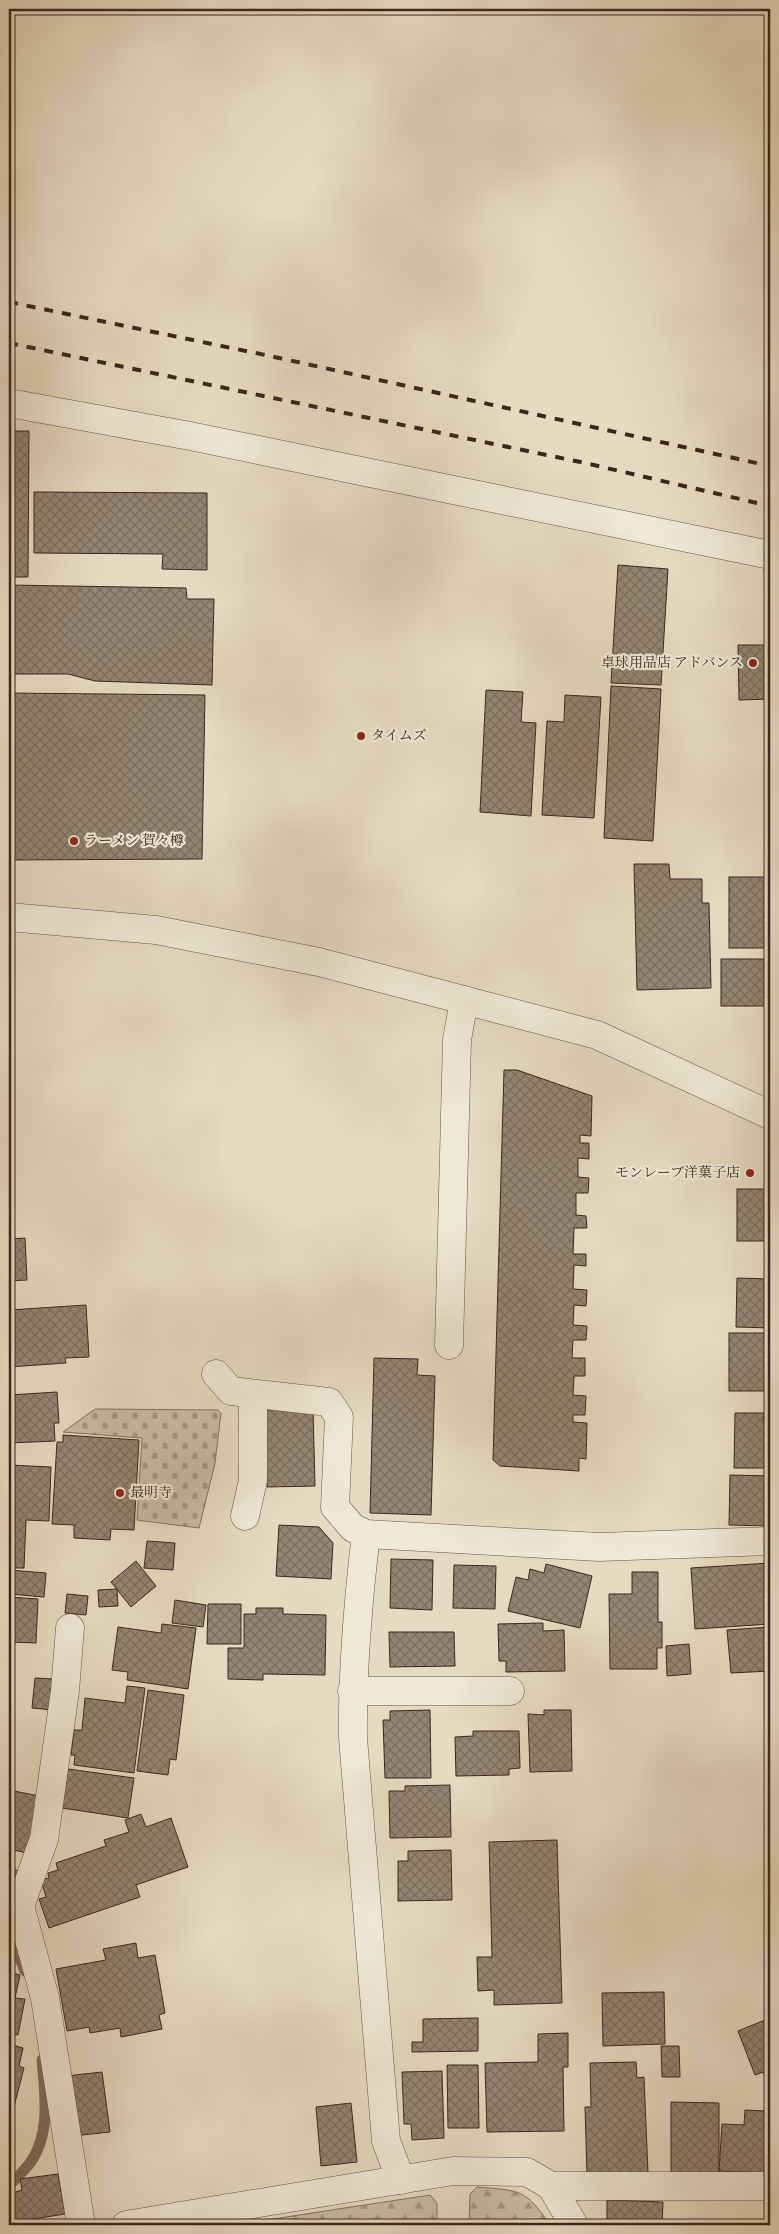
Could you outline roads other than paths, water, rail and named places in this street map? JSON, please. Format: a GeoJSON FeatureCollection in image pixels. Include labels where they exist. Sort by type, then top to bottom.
{"type":"FeatureCollection","features":[{"type":"Feature","properties":{"kind":"street"},"geometry":{"type":"LineString","coordinates":[[9,404],[190,436],[770,555]]}},
{"type":"Feature","properties":{"kind":"street"},"geometry":{"type":"LineString","coordinates":[[9,917],[156,930],[319,962],[597,1035],[770,1116]]}},
{"type":"Feature","properties":{"kind":"street"},"geometry":{"type":"LineString","coordinates":[[449,1345],[457,1040],[464,1000]]}},
{"type":"Feature","properties":{"kind":"street"},"geometry":{"type":"LineString","coordinates":[[216,1374],[231,1390],[329,1402],[339,1417],[334,1507],[352,1528],[366,1534],[599,1547],[647,1547],[770,1541]]}},
{"type":"Feature","properties":{"kind":"street"},"geometry":{"type":"LineString","coordinates":[[245,1516],[253,1480],[252,1394]]}},
{"type":"Feature","properties":{"kind":"street"},"geometry":{"type":"LineString","coordinates":[[366,1534],[356,1624],[352,1691],[353,1738],[386,2141],[401,2180]]}},
{"type":"Feature","properties":{"kind":"street"},"geometry":{"type":"LineString","coordinates":[[70,1628],[65,1691],[44,1839],[15,1907],[45,1998],[81,2225]]}},
{"type":"Feature","properties":{"kind":"street"},"geometry":{"type":"LineString","coordinates":[[352,1691],[510,1691]]}},
{"type":"Feature","properties":{"kind":"street"},"geometry":{"type":"LineString","coordinates":[[126,2225],[453,2171],[526,2172],[550,2186],[574,2225]]}},
{"type":"Feature","properties":{"kind":"street"},"geometry":{"type":"LineString","coordinates":[[550,2186],[770,2186]]}},
{"type":"Feature","properties":{"kind":"waterway"},"geometry":{"type":"LineString","coordinates":[[9,1931],[25,1971]]}},
{"type":"Feature","properties":{"kind":"waterway"},"geometry":{"type":"LineString","coordinates":[[9,2186],[30,2163],[37,2152],[41,2139],[45,2113],[42,2060]]}},
{"type":"Feature","properties":{"kind":"railway"},"geometry":{"type":"LineString","coordinates":[[9,302],[270,356],[770,466]]}},
{"type":"Feature","properties":{"kind":"railway"},"geometry":{"type":"LineString","coordinates":[[9,343],[585,463],[770,506]]}},
{"type":"Feature","properties":{"kind":"place","name":"卓球用品店 アドバンス"},"geometry":{"type":"Point","coordinates":[753,663]}},
{"type":"Feature","properties":{"kind":"place","name":"タイムズ"},"geometry":{"type":"Point","coordinates":[361,736]}},
{"type":"Feature","properties":{"kind":"place","name":"ラーメン 賀々樽"},"geometry":{"type":"Point","coordinates":[74,841]}},
{"type":"Feature","properties":{"kind":"place","name":"モンレーブ洋菓子店"},"geometry":{"type":"Point","coordinates":[750,1173]}},
{"type":"Feature","properties":{"kind":"place","name":"最明寺"},"geometry":{"type":"Point","coordinates":[120,1493]}}]}
